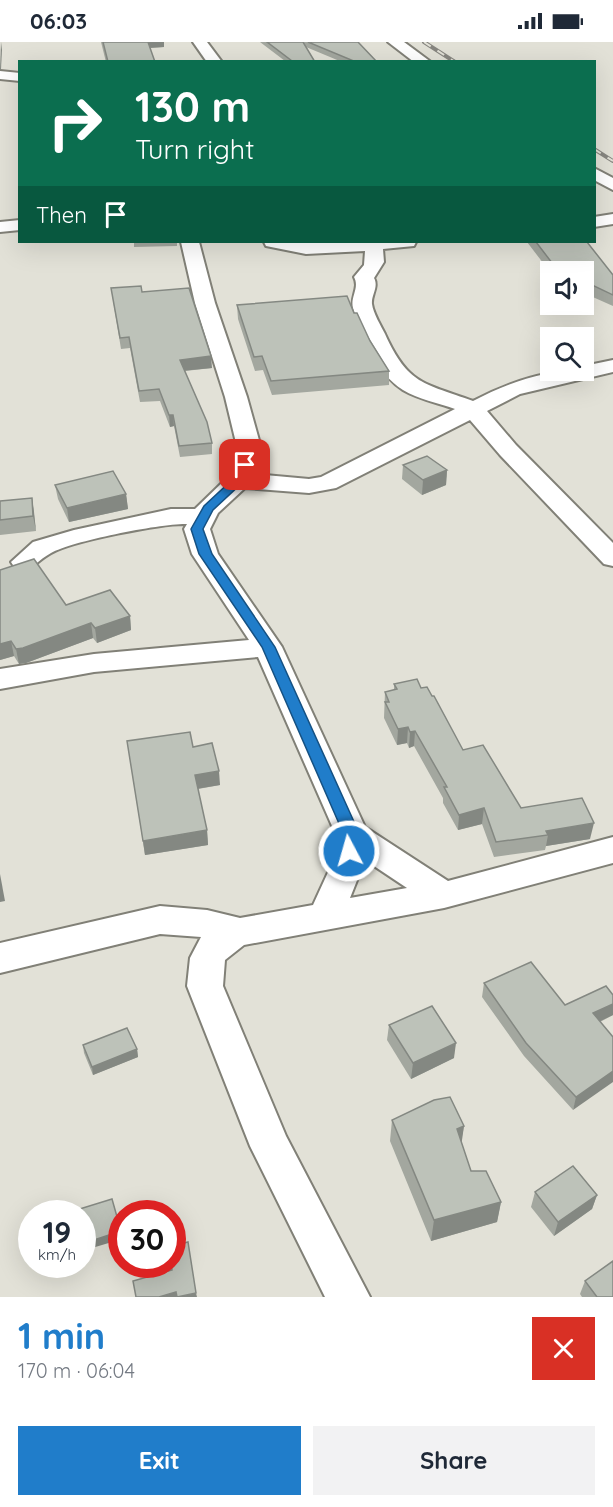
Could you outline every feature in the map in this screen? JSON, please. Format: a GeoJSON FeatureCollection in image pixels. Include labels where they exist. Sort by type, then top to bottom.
{"type":"FeatureCollection","features":[{"type":"Feature","properties":{"kind":"street"},"geometry":{"type":"LineString","coordinates":[[200,42],[214,60]]}},
{"type":"Feature","properties":{"kind":"street"},"geometry":{"type":"LineString","coordinates":[[395,42],[421,60]]}},
{"type":"Feature","properties":{"kind":"street"},"geometry":{"type":"LineString","coordinates":[[0,75],[18,77]]}},
{"type":"Feature","properties":{"kind":"street"},"geometry":{"type":"LineString","coordinates":[[596,173],[613,185]]}},
{"type":"Feature","properties":{"kind":"street"},"geometry":{"type":"LineString","coordinates":[[596,222],[613,219]]}},
{"type":"Feature","properties":{"kind":"street"},"geometry":{"type":"LineString","coordinates":[[0,226],[18,225]]}},
{"type":"Feature","properties":{"kind":"street"},"geometry":{"type":"LineString","coordinates":[[190,243],[205,303],[250,451],[239,480],[208,509],[197,529],[205,554],[268,647],[352,835],[347,868],[325,916]]}},
{"type":"Feature","properties":{"kind":"street"},"geometry":{"type":"LineString","coordinates":[[277,243],[295,248],[370,243],[376,261],[375,268],[364,277],[367,283],[362,304],[385,358],[398,375],[412,386],[472,408],[508,450],[613,558]]}},
{"type":"Feature","properties":{"kind":"street"},"geometry":{"type":"LineString","coordinates":[[239,480],[309,486],[327,483],[513,389],[613,366]]}},
{"type":"Feature","properties":{"kind":"street"},"geometry":{"type":"LineString","coordinates":[[24,562],[42,547],[83,535],[171,516],[204,517]]}},
{"type":"Feature","properties":{"kind":"street"},"geometry":{"type":"LineString","coordinates":[[0,679],[94,663],[268,647]]}},
{"type":"Feature","properties":{"kind":"street"},"geometry":{"type":"LineString","coordinates":[[352,835],[444,895]]}},
{"type":"Feature","properties":{"kind":"street"},"geometry":{"type":"LineString","coordinates":[[348,1297],[270,1146],[205,986],[203,967],[211,950],[223,938],[240,932],[444,895],[613,850]]}},
{"type":"Feature","properties":{"kind":"street"},"geometry":{"type":"LineString","coordinates":[[0,958],[160,920],[207,924],[240,932]]}},
{"type":"Feature","properties":{"kind":"building"},"geometry":{"type":"Polygon","coordinates":[[[103,42],[148,42],[154,60],[108,60],[103,42]]]}},
{"type":"Feature","properties":{"kind":"building"},"geometry":{"type":"Polygon","coordinates":[[[267,42],[303,42],[314,60],[291,60],[267,42]]]}},
{"type":"Feature","properties":{"kind":"building"},"geometry":{"type":"Polygon","coordinates":[[[308,42],[358,42],[375,60],[351,60],[308,42]]]}},
{"type":"Feature","properties":{"kind":"building"},"geometry":{"type":"Polygon","coordinates":[[[537,243],[588,243],[613,275],[613,295],[594,286],[594,261],[551,261],[537,243]]]}},
{"type":"Feature","properties":{"kind":"building"},"geometry":{"type":"Polygon","coordinates":[[[141,286],[142,292],[189,288],[211,356],[180,360],[207,422],[212,443],[179,446],[173,415],[169,415],[159,389],[139,391],[129,337],[120,338],[111,288],[141,286]]]}},
{"type":"Feature","properties":{"kind":"building"},"geometry":{"type":"Polygon","coordinates":[[[347,296],[354,313],[357,313],[370,341],[389,371],[271,381],[262,356],[254,357],[237,305],[347,296]]]}},
{"type":"Feature","properties":{"kind":"building"},"geometry":{"type":"Polygon","coordinates":[[[427,456],[447,470],[423,480],[403,465],[427,456]]]}},
{"type":"Feature","properties":{"kind":"building"},"geometry":{"type":"Polygon","coordinates":[[[113,471],[126,494],[67,508],[55,485],[113,471]]]}},
{"type":"Feature","properties":{"kind":"building"},"geometry":{"type":"Polygon","coordinates":[[[32,498],[33,516],[0,520],[0,501],[32,498]]]}},
{"type":"Feature","properties":{"kind":"building"},"geometry":{"type":"Polygon","coordinates":[[[34,559],[66,605],[110,590],[130,616],[95,628],[91,623],[23,648],[16,649],[11,641],[0,644],[0,570],[34,559]]]}},
{"type":"Feature","properties":{"kind":"building"},"geometry":{"type":"Polygon","coordinates":[[[417,679],[421,688],[427,687],[434,696],[463,750],[483,745],[521,808],[582,798],[594,823],[546,831],[548,835],[496,842],[484,808],[459,815],[444,787],[447,787],[415,731],[410,732],[408,727],[398,729],[385,702],[389,702],[385,692],[397,689],[394,684],[417,679]]]}},
{"type":"Feature","properties":{"kind":"building"},"geometry":{"type":"Polygon","coordinates":[[[190,732],[193,747],[212,743],[219,771],[195,775],[207,830],[143,841],[127,741],[190,732]]]}},
{"type":"Feature","properties":{"kind":"building"},"geometry":{"type":"Polygon","coordinates":[[[531,962],[565,1005],[606,986],[613,995],[613,1004],[593,1013],[613,1037],[613,1071],[576,1097],[526,1043],[484,983],[531,962]]]}},
{"type":"Feature","properties":{"kind":"building"},"geometry":{"type":"Polygon","coordinates":[[[432,1006],[456,1043],[413,1063],[389,1025],[432,1006]]]}},
{"type":"Feature","properties":{"kind":"building"},"geometry":{"type":"Polygon","coordinates":[[[127,1028],[137,1049],[92,1067],[83,1045],[127,1028]]]}},
{"type":"Feature","properties":{"kind":"building"},"geometry":{"type":"Polygon","coordinates":[[[450,1097],[464,1126],[457,1129],[471,1171],[486,1171],[501,1202],[434,1220],[392,1120],[434,1100],[450,1097]]]}},
{"type":"Feature","properties":{"kind":"building"},"geometry":{"type":"Polygon","coordinates":[[[573,1166],[597,1195],[558,1222],[535,1192],[573,1166]]]}},
{"type":"Feature","properties":{"kind":"building"},"geometry":{"type":"Polygon","coordinates":[[[108,1200],[108,1235],[96,1239],[96,1204],[108,1200]]]}},
{"type":"Feature","properties":{"kind":"building"},"geometry":{"type":"Polygon","coordinates":[[[186,1242],[188,1242],[196,1293],[177,1297],[176,1292],[159,1297],[136,1297],[133,1281],[144,1278],[186,1278],[186,1242]]]}},
{"type":"Feature","properties":{"kind":"building"},"geometry":{"type":"Polygon","coordinates":[[[613,1261],[613,1297],[597,1297],[585,1281],[613,1261]]]}},
{"type":"Feature","properties":{"kind":"railway"},"geometry":{"type":"LineString","coordinates":[[424,42],[452,60]]}},
{"type":"Feature","properties":{"kind":"railway"},"geometry":{"type":"LineString","coordinates":[[596,150],[613,161]]}},
{"type":"Feature","properties":{"kind":"route"},"geometry":{"type":"LineString","coordinates":[[245,465],[239,480],[208,509],[197,529],[205,554],[268,647],[352,835],[349,851]]}}]}
